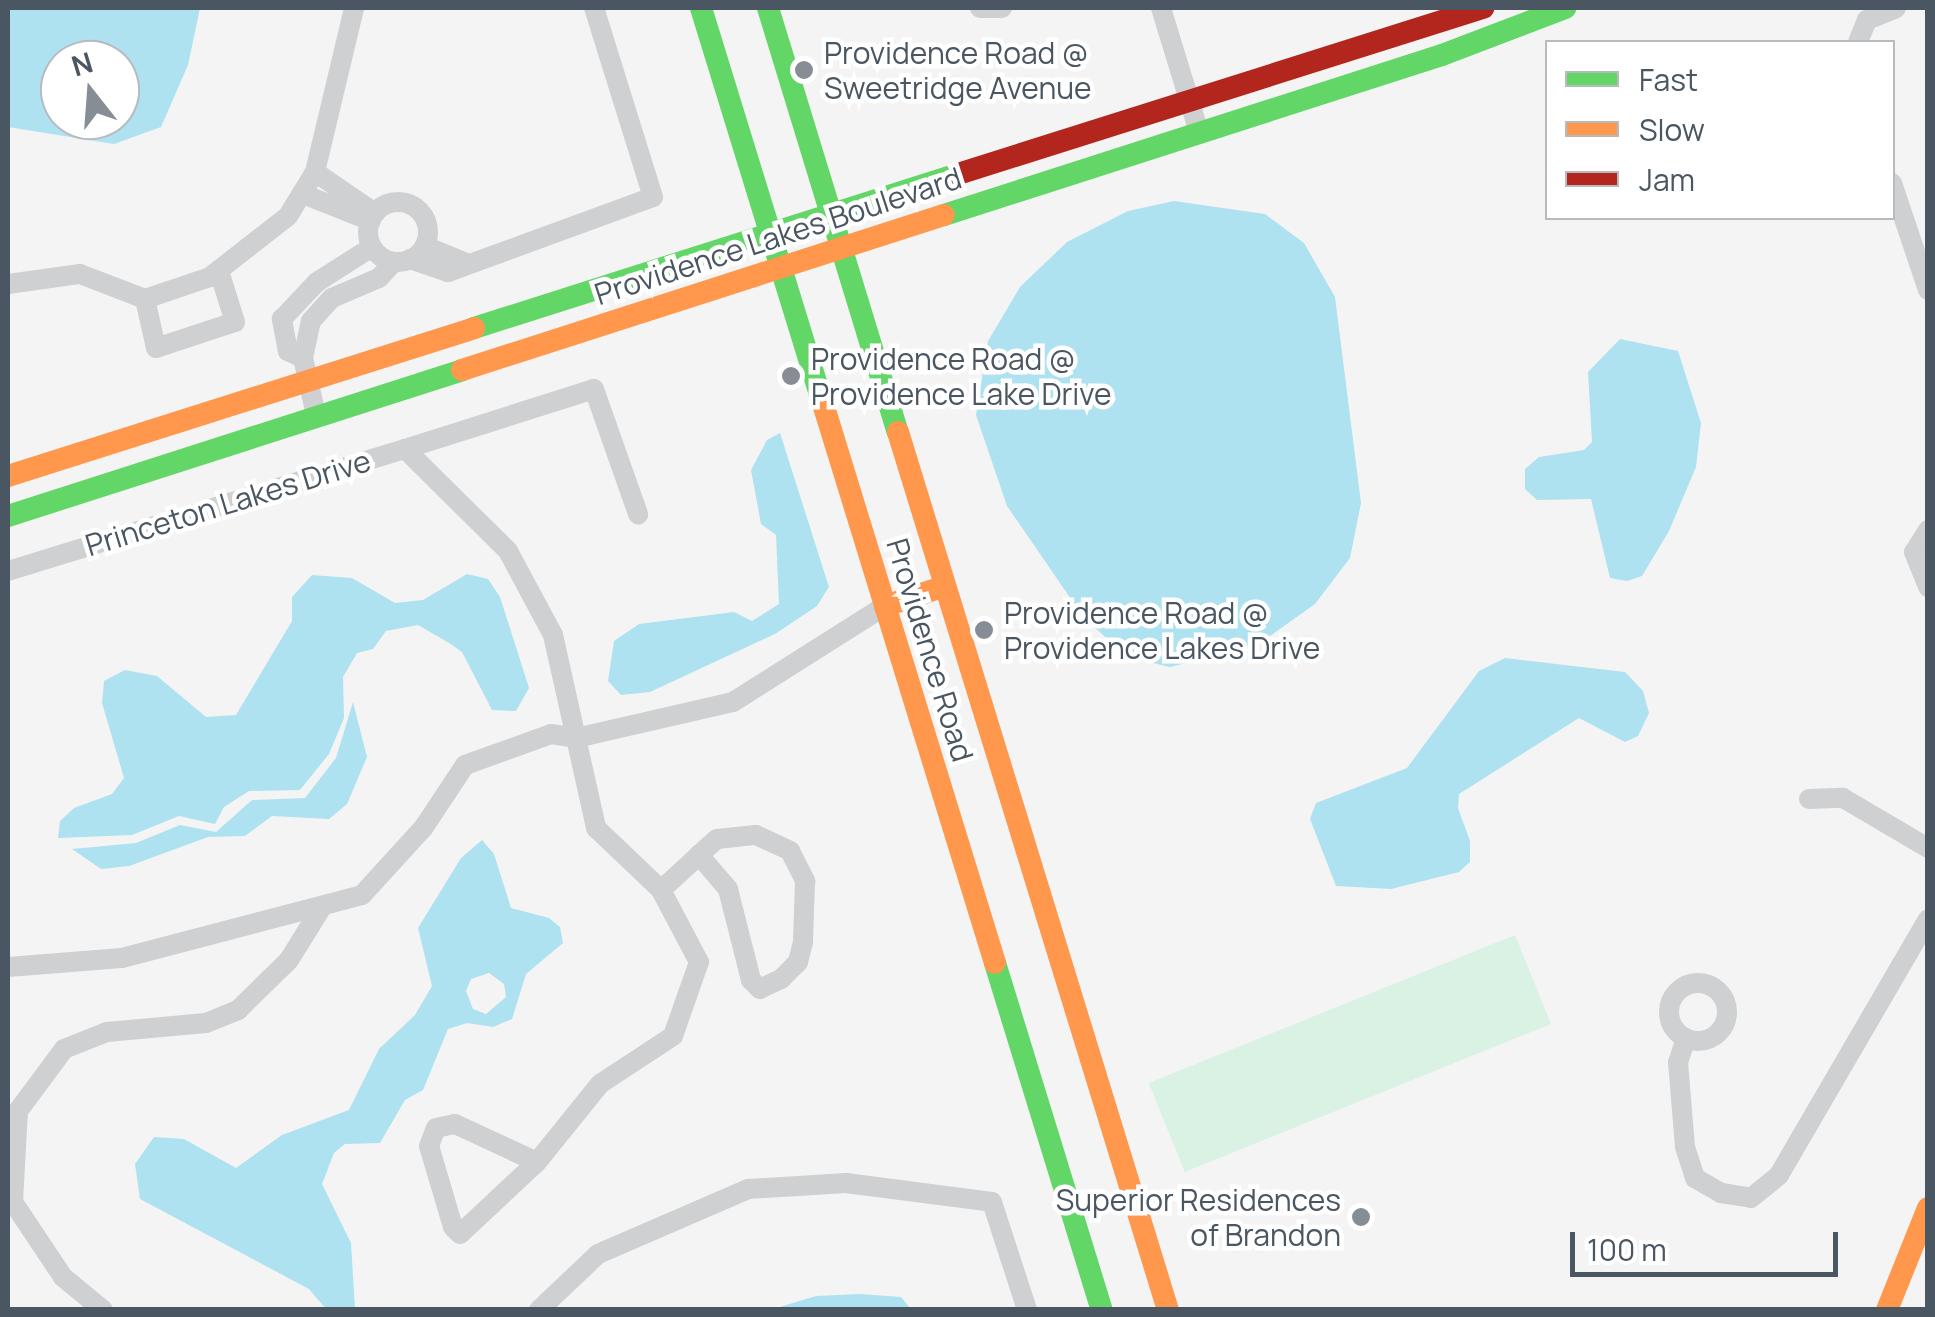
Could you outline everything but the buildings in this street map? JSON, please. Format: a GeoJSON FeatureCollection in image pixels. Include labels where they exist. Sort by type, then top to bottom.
{"type":"FeatureCollection","features":[{"type":"Feature","properties":{"kind":"street"},"geometry":{"type":"LineString","coordinates":[[8,284],[80,274],[145,300],[218,271],[288,216],[315,172],[354,8]]}},
{"type":"Feature","properties":{"kind":"street"},"geometry":{"type":"LineString","coordinates":[[305,369],[288,352],[282,319],[317,282],[372,247],[410,256],[448,272],[653,197],[594,8]]}},
{"type":"Feature","properties":{"kind":"street","name":"Providence Road"},"geometry":{"type":"LineString","coordinates":[[701,8],[1102,1310]]}},
{"type":"Feature","properties":{"kind":"street","name":"Providence Road"},"geometry":{"type":"LineString","coordinates":[[768,8],[1168,1310]]}},
{"type":"Feature","properties":{"kind":"street"},"geometry":{"type":"LineString","coordinates":[[980,8],[1002,8]]}},
{"type":"Feature","properties":{"kind":"street"},"geometry":{"type":"LineString","coordinates":[[1161,8],[1199,132]]}},
{"type":"Feature","properties":{"kind":"street","name":"Providence Lakes Boulevard"},"geometry":{"type":"LineString","coordinates":[[8,476],[305,369],[1483,8]]}},
{"type":"Feature","properties":{"kind":"street","name":"Providence Lakes Boulevard"},"geometry":{"type":"LineString","coordinates":[[8,516],[1442,55],[1565,8]]}},
{"type":"Feature","properties":{"kind":"street"},"geometry":{"type":"LineString","coordinates":[[1859,40],[1867,20],[1896,8]]}},
{"type":"Feature","properties":{"kind":"street"},"geometry":{"type":"LineString","coordinates":[[315,172],[373,217]]}},
{"type":"Feature","properties":{"kind":"street"},"geometry":{"type":"LineString","coordinates":[[1895,191],[1927,288]]}},
{"type":"Feature","properties":{"kind":"street"},"geometry":{"type":"LineString","coordinates":[[303,194],[373,217],[401,202],[419,210],[428,227],[410,256],[379,278],[332,298],[311,320],[305,369],[316,415]]}},
{"type":"Feature","properties":{"kind":"street"},"geometry":{"type":"LineString","coordinates":[[372,247],[373,217]]}},
{"type":"Feature","properties":{"kind":"street"},"geometry":{"type":"LineString","coordinates":[[145,300],[142,312],[156,348],[235,322],[218,271]]}},
{"type":"Feature","properties":{"kind":"street"},"geometry":{"type":"LineString","coordinates":[[405,449],[594,388],[638,514]]}},
{"type":"Feature","properties":{"kind":"street","name":"Princeton Lakes Drive"},"geometry":{"type":"LineString","coordinates":[[8,570],[405,449],[508,550],[553,635],[596,828],[661,890],[699,962],[674,1036],[600,1084],[537,1162],[460,1234],[453,1227],[429,1146],[436,1128],[455,1124],[537,1162]]}},
{"type":"Feature","properties":{"kind":"street"},"geometry":{"type":"LineString","coordinates":[[1928,530],[1914,552],[1928,587]]}},
{"type":"Feature","properties":{"kind":"street"},"geometry":{"type":"LineString","coordinates":[[8,967],[122,958],[320,910],[362,895],[424,826],[465,765],[552,734],[576,738],[733,702],[885,606],[945,586]]}},
{"type":"Feature","properties":{"kind":"street"},"geometry":{"type":"LineString","coordinates":[[1810,799],[1843,798],[1928,848]]}},
{"type":"Feature","properties":{"kind":"street"},"geometry":{"type":"LineString","coordinates":[[661,890],[699,855],[717,839],[756,835],[790,851],[804,880],[803,942],[798,962],[769,988],[751,980],[734,902],[699,855]]}},
{"type":"Feature","properties":{"kind":"street"},"geometry":{"type":"LineString","coordinates":[[103,1310],[63,1277],[13,1202],[10,1158],[18,1111],[64,1049],[107,1032],[206,1023],[238,1010],[289,960],[320,910]]}},
{"type":"Feature","properties":{"kind":"street"},"geometry":{"type":"LineString","coordinates":[[1686,1038],[1678,1062],[1685,1147],[1695,1178],[1721,1193],[1751,1198],[1779,1175],[1928,919]]}},
{"type":"Feature","properties":{"kind":"street"},"geometry":{"type":"LineString","coordinates":[[540,1310],[598,1254],[748,1189],[846,1184],[992,1202],[1027,1310]]}},
{"type":"Feature","properties":{"kind":"street"},"geometry":{"type":"LineString","coordinates":[[1887,1310],[1928,1208]]}},
{"type":"Feature","properties":{"kind":"green space"},"geometry":{"type":"Polygon","coordinates":[[[1515,935],[1551,1024],[1185,1172],[1149,1083],[1515,935]]]}},
{"type":"Feature","properties":{"kind":"water"},"geometry":{"type":"Polygon","coordinates":[[[8,8],[200,8],[188,65],[161,127],[140,135],[140,40],[40,40],[40,132],[8,127],[8,8]]]}},
{"type":"Feature","properties":{"kind":"water"},"geometry":{"type":"Polygon","coordinates":[[[89,140],[125,140],[114,144],[89,140]]]}},
{"type":"Feature","properties":{"kind":"water"},"geometry":{"type":"Polygon","coordinates":[[[1174,201],[1265,214],[1304,243],[1335,297],[1361,503],[1350,558],[1315,604],[1256,646],[1170,667],[1128,657],[1084,618],[1007,506],[976,415],[988,341],[1020,287],[1067,242],[1128,211],[1174,201]]]}},
{"type":"Feature","properties":{"kind":"water"},"geometry":{"type":"Polygon","coordinates":[[[1620,339],[1678,351],[1701,423],[1696,467],[1669,531],[1642,576],[1627,581],[1610,578],[1591,499],[1537,500],[1525,489],[1525,469],[1539,457],[1584,450],[1592,442],[1588,372],[1620,339]]]}},
{"type":"Feature","properties":{"kind":"water"},"geometry":{"type":"Polygon","coordinates":[[[780,433],[829,587],[817,606],[775,634],[650,692],[621,695],[608,681],[614,641],[639,624],[734,612],[752,621],[779,604],[776,535],[761,524],[751,470],[767,440],[780,433]]]}},
{"type":"Feature","properties":{"kind":"water"},"geometry":{"type":"Polygon","coordinates":[[[467,574],[488,579],[500,597],[529,688],[516,711],[492,710],[462,652],[449,643],[418,625],[386,631],[373,649],[357,653],[343,677],[344,718],[329,754],[300,790],[249,791],[224,807],[215,824],[179,816],[132,835],[58,838],[60,821],[74,808],[112,794],[124,778],[102,703],[104,681],[125,670],[157,676],[206,717],[236,715],[292,621],[292,597],[312,575],[352,578],[395,603],[423,600],[467,574]]]}},
{"type":"Feature","properties":{"kind":"water"},"geometry":{"type":"Polygon","coordinates":[[[1505,658],[1625,672],[1643,691],[1649,713],[1638,736],[1625,742],[1579,718],[1459,794],[1458,808],[1470,841],[1470,862],[1459,872],[1391,889],[1336,886],[1310,819],[1316,803],[1407,768],[1479,671],[1505,658]]]}},
{"type":"Feature","properties":{"kind":"water"},"geometry":{"type":"Polygon","coordinates":[[[353,702],[367,757],[347,804],[329,819],[272,816],[245,836],[208,837],[129,866],[101,869],[72,849],[136,843],[180,825],[216,832],[252,800],[305,798],[336,758],[353,702]]]}},
{"type":"Feature","properties":{"kind":"water"},"geometry":{"type":"Polygon","coordinates":[[[482,840],[494,854],[511,908],[549,918],[560,927],[563,943],[526,974],[512,1019],[493,1027],[467,1023],[448,1029],[423,1090],[405,1100],[380,1143],[345,1144],[334,1153],[322,1184],[351,1243],[355,1309],[326,1309],[309,1289],[140,1199],[135,1164],[154,1137],[184,1139],[236,1168],[282,1135],[349,1110],[379,1049],[415,1015],[432,986],[418,928],[461,858],[482,840]],[[489,973],[471,979],[466,991],[473,1009],[486,1014],[506,997],[504,984],[489,973]]]}},
{"type":"Feature","properties":{"kind":"water"},"geometry":{"type":"Polygon","coordinates":[[[816,1296],[901,1297],[911,1309],[773,1309],[816,1296]]]}},
{"type":"Feature","properties":{"kind":"traffic: fast"},"geometry":{"type":"LineString","coordinates":[[701,8],[820,394]]}},
{"type":"Feature","properties":{"kind":"traffic: fast"},"geometry":{"type":"LineString","coordinates":[[768,8],[898,432]]}},
{"type":"Feature","properties":{"kind":"traffic: fast"},"geometry":{"type":"LineString","coordinates":[[944,215],[1442,55],[1565,8]]}},
{"type":"Feature","properties":{"kind":"traffic: fast"},"geometry":{"type":"LineString","coordinates":[[474,328],[958,174]]}},
{"type":"Feature","properties":{"kind":"traffic: fast"},"geometry":{"type":"LineString","coordinates":[[8,516],[462,370]]}},
{"type":"Feature","properties":{"kind":"traffic: fast"},"geometry":{"type":"LineString","coordinates":[[995,963],[1102,1310]]}},
{"type":"Feature","properties":{"kind":"traffic: slow"},"geometry":{"type":"LineString","coordinates":[[462,370],[944,215]]}},
{"type":"Feature","properties":{"kind":"traffic: slow"},"geometry":{"type":"LineString","coordinates":[[8,476],[474,328]]}},
{"type":"Feature","properties":{"kind":"traffic: slow"},"geometry":{"type":"LineString","coordinates":[[820,394],[995,963]]}},
{"type":"Feature","properties":{"kind":"traffic: slow"},"geometry":{"type":"LineString","coordinates":[[898,432],[1168,1310]]}},
{"type":"Feature","properties":{"kind":"traffic: slow"},"geometry":{"type":"LineString","coordinates":[[885,606],[945,586]]}},
{"type":"Feature","properties":{"kind":"traffic: slow"},"geometry":{"type":"LineString","coordinates":[[1887,1310],[1928,1208]]}},
{"type":"Feature","properties":{"kind":"traffic: jam"},"geometry":{"type":"LineString","coordinates":[[958,174],[1483,8]]}},
{"type":"Feature","properties":{"kind":"place","name":"Providence Road @ Sweetridge Avenue"},"geometry":{"type":"Point","coordinates":[804,70]}},
{"type":"Feature","properties":{"kind":"place","name":"Providence Road @ Providence Lake Drive"},"geometry":{"type":"Point","coordinates":[791,376]}},
{"type":"Feature","properties":{"kind":"place","name":"Providence Road @ Providence Lakes Drive"},"geometry":{"type":"Point","coordinates":[984,630]}},
{"type":"Feature","properties":{"kind":"place","name":"Superior Residences of Brandon"},"geometry":{"type":"Point","coordinates":[1361,1217]}}]}
